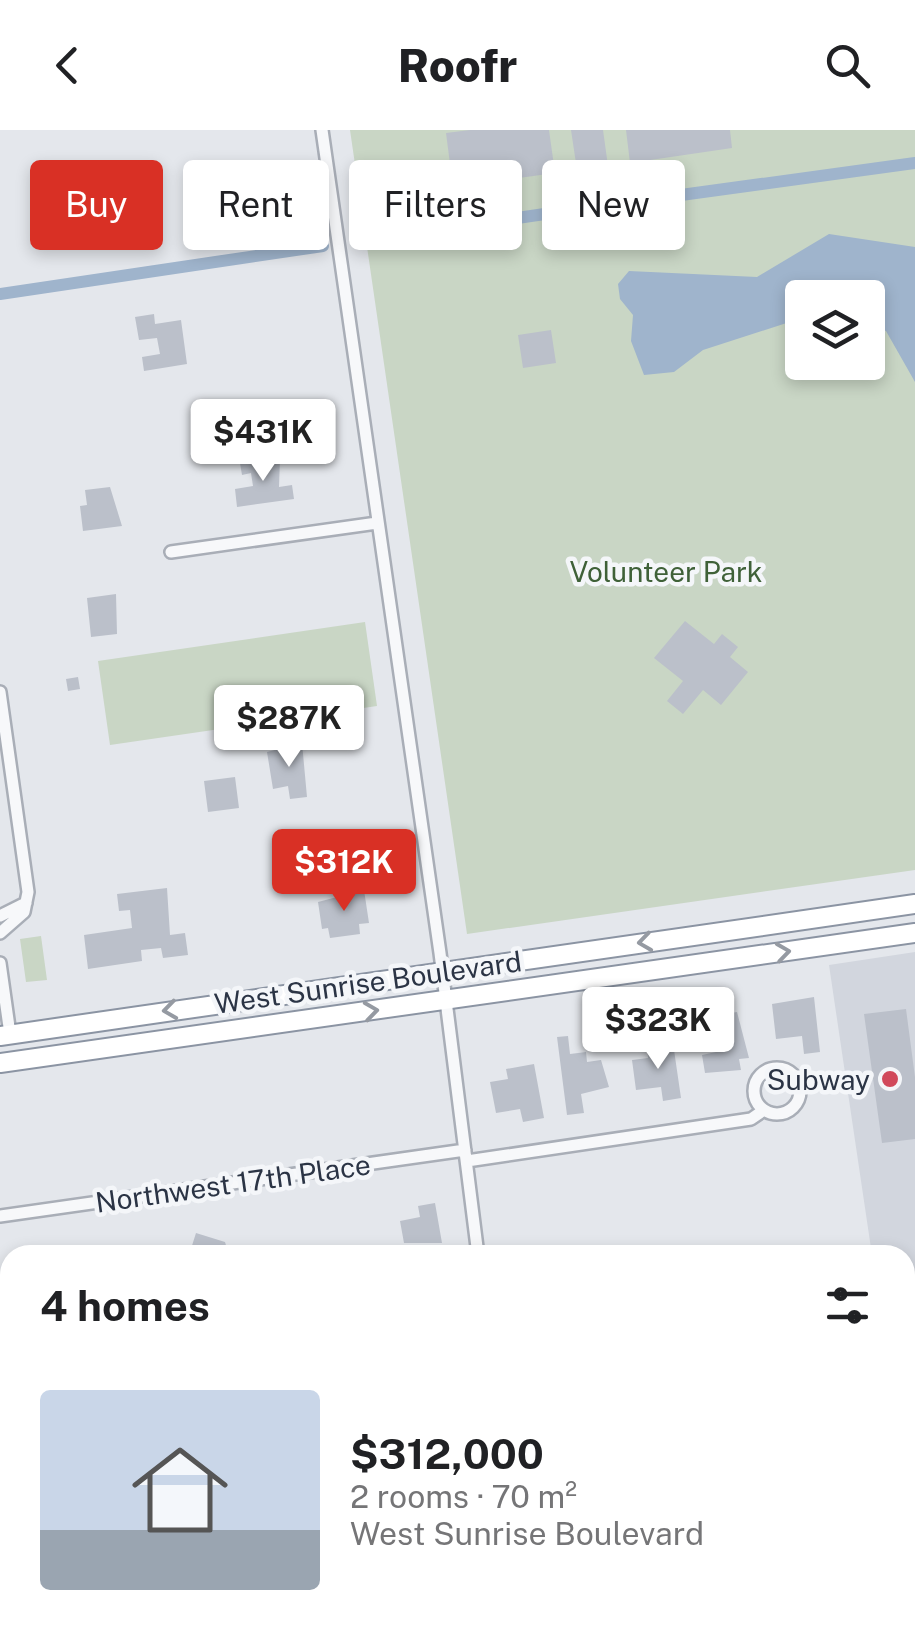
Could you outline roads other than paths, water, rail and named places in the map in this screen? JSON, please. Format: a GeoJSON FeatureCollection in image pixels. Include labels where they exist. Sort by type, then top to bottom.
{"type":"FeatureCollection","features":[{"type":"Feature","properties":{"kind":"highway","name":"West Sunrise Boulevard"},"geometry":{"type":"LineString","coordinates":[[5,1035],[915,904]]}},
{"type":"Feature","properties":{"kind":"highway","name":"West Sunrise Boulevard"},"geometry":{"type":"LineString","coordinates":[[0,1063],[915,933]]}},
{"type":"Feature","properties":{"kind":"street"},"geometry":{"type":"LineString","coordinates":[[322,130],[477,1245]]}},
{"type":"Feature","properties":{"kind":"street"},"geometry":{"type":"LineString","coordinates":[[171,552],[377,523]]}},
{"type":"Feature","properties":{"kind":"street"},"geometry":{"type":"LineString","coordinates":[[0,692],[26,902],[24,912],[0,934]]}},
{"type":"Feature","properties":{"kind":"street"},"geometry":{"type":"LineString","coordinates":[[0,916],[26,902]]}},
{"type":"Feature","properties":{"kind":"street"},"geometry":{"type":"LineString","coordinates":[[0,963],[5,1035]]}},
{"type":"Feature","properties":{"kind":"street","name":"Northwest 17th Place"},"geometry":{"type":"LineString","coordinates":[[0,1216],[752,1119],[764,1110],[788,1112],[799,1100],[800,1084],[790,1071],[770,1069],[758,1078],[754,1092],[764,1110]]}},
{"type":"Feature","properties":{"kind":"water"},"geometry":{"type":"Polygon","coordinates":[[[829,234],[915,247],[915,382],[885,331],[885,280],[785,280],[785,323],[703,350],[674,372],[644,375],[631,341],[633,315],[620,299],[618,284],[629,271],[757,277],[829,234]]]}},
{"type":"Feature","properties":{"kind":"waterway"},"geometry":{"type":"LineString","coordinates":[[685,194],[915,163]]}},
{"type":"Feature","properties":{"kind":"waterway"},"geometry":{"type":"LineString","coordinates":[[522,217],[542,214]]}},
{"type":"Feature","properties":{"kind":"waterway"},"geometry":{"type":"LineString","coordinates":[[0,294],[296,250]]}},
{"type":"Feature","properties":{"kind":"place","name":"Subway"},"geometry":{"type":"Point","coordinates":[890,1079]}},
{"type":"Feature","properties":{"kind":"park label","name":"Volunteer Park"},"geometry":{"type":"Point","coordinates":[666,571]}}]}
